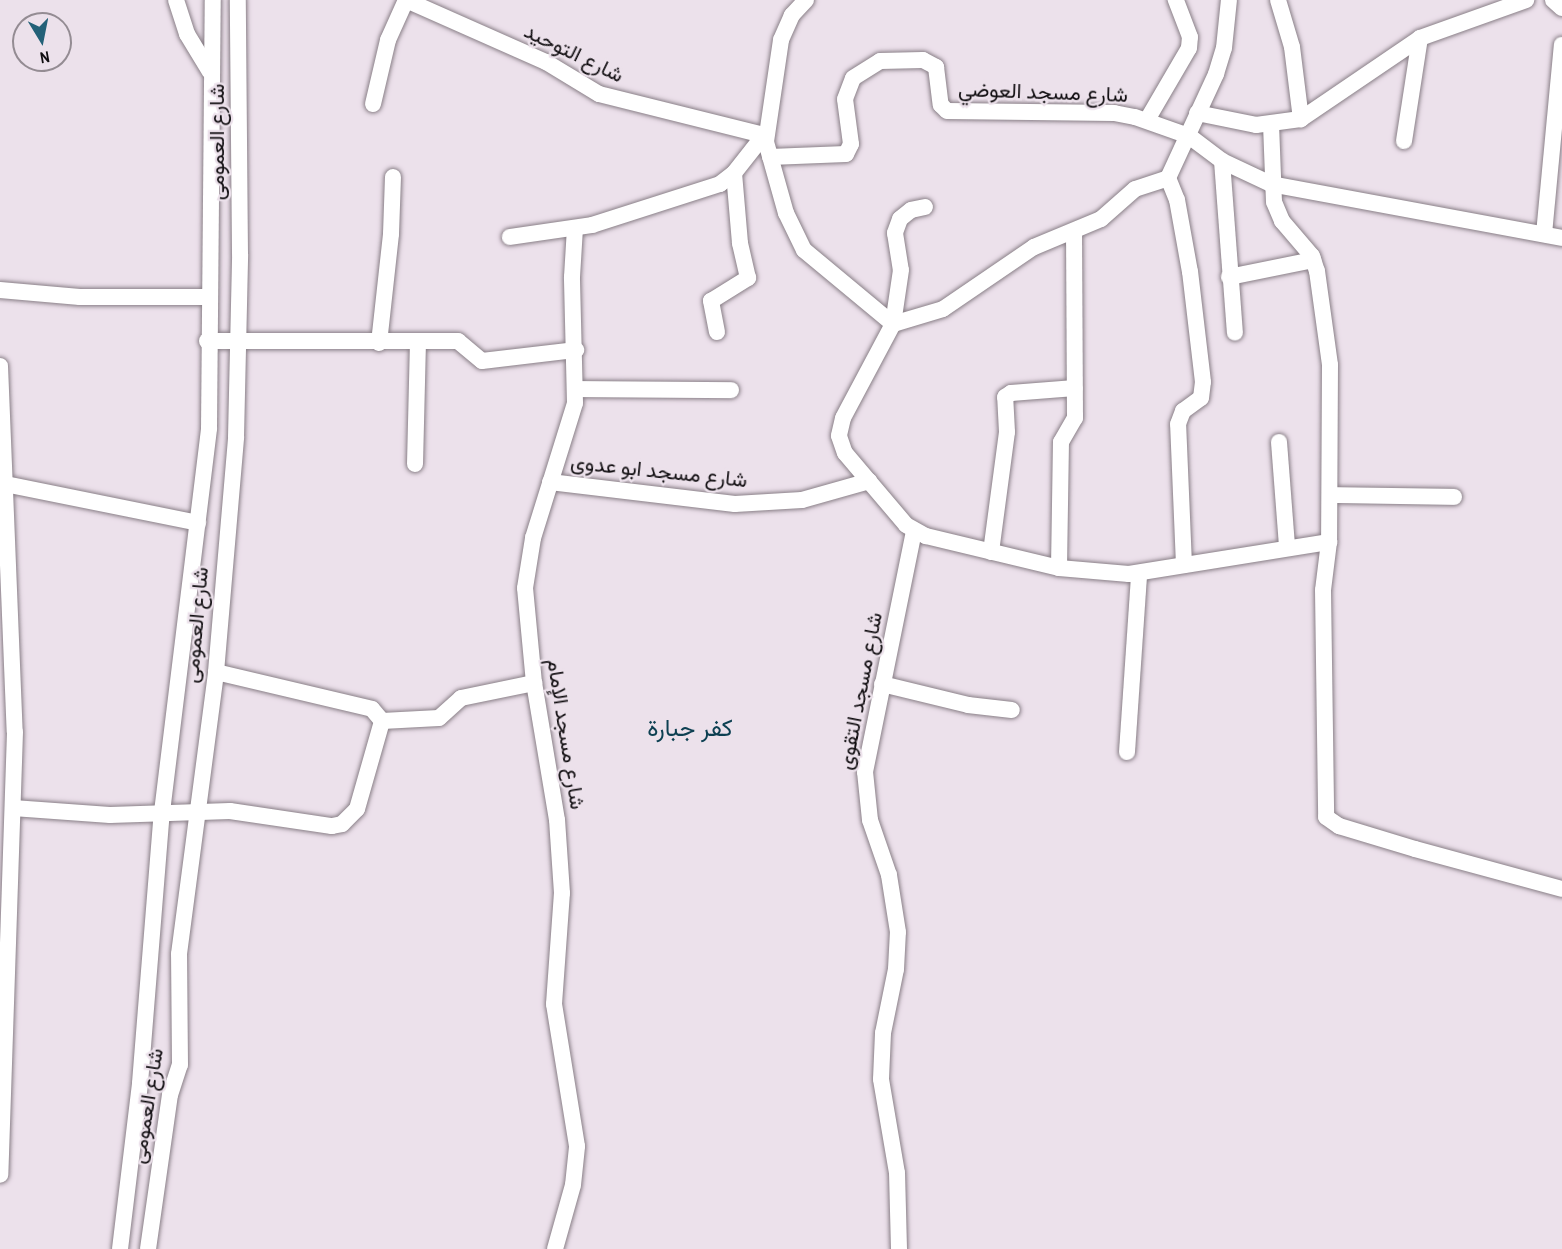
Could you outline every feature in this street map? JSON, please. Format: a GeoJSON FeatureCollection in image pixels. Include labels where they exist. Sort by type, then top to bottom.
{"type":"FeatureCollection","features":[{"type":"Feature","properties":{"kind":"street"},"geometry":{"type":"LineString","coordinates":[[176,0],[187,34],[210,72]]}},
{"type":"Feature","properties":{"kind":"street"},"geometry":{"type":"LineString","coordinates":[[120,1249],[140,1083],[165,812],[208,428],[207,297],[213,0]]}},
{"type":"Feature","properties":{"kind":"street","name":"شارع العمومى"},"geometry":{"type":"LineString","coordinates":[[148,1249],[170,1095],[180,1065],[179,954],[195,811],[216,672],[236,437],[238,0]]}},
{"type":"Feature","properties":{"kind":"street"},"geometry":{"type":"LineString","coordinates":[[373,104],[388,40],[406,0]]}},
{"type":"Feature","properties":{"kind":"street","name":"شارع التوحيد"},"geometry":{"type":"LineString","coordinates":[[406,0],[546,62],[599,94],[764,135]]}},
{"type":"Feature","properties":{"kind":"street"},"geometry":{"type":"LineString","coordinates":[[806,0],[792,15],[783,33],[764,135],[786,213],[804,250],[893,324]]}},
{"type":"Feature","properties":{"kind":"street"},"geometry":{"type":"LineString","coordinates":[[1147,120],[1189,48],[1190,37],[1176,0]]}},
{"type":"Feature","properties":{"kind":"street"},"geometry":{"type":"LineString","coordinates":[[893,324],[943,309],[1034,247],[1107,216],[1135,189],[1168,178],[1189,136],[1224,48],[1229,0]]}},
{"type":"Feature","properties":{"kind":"street"},"geometry":{"type":"LineString","coordinates":[[1278,0],[1292,47],[1301,119]]}},
{"type":"Feature","properties":{"kind":"street"},"geometry":{"type":"LineString","coordinates":[[1197,113],[1256,125],[1301,119],[1420,38],[1526,0]]}},
{"type":"Feature","properties":{"kind":"street"},"geometry":{"type":"LineString","coordinates":[[1554,0],[1562,8]]}},
{"type":"Feature","properties":{"kind":"street"},"geometry":{"type":"LineString","coordinates":[[1404,141],[1420,38]]}},
{"type":"Feature","properties":{"kind":"street"},"geometry":{"type":"LineString","coordinates":[[1544,234],[1562,45]]}},
{"type":"Feature","properties":{"kind":"street","name":"شارع مسجد العوضي"},"geometry":{"type":"LineString","coordinates":[[770,157],[846,154],[850,144],[846,92],[860,71],[880,61],[933,63],[941,105],[947,111],[1114,113],[1147,120],[1189,136],[1222,160],[1271,184],[1562,238]]}},
{"type":"Feature","properties":{"kind":"street"},"geometry":{"type":"LineString","coordinates":[[1271,124],[1271,184],[1277,212],[1313,260],[1330,365],[1329,542],[1323,590],[1326,817],[1339,826],[1562,889]]}},
{"type":"Feature","properties":{"kind":"street"},"geometry":{"type":"LineString","coordinates":[[510,237],[575,228],[707,189],[734,173],[764,135]]}},
{"type":"Feature","properties":{"kind":"street"},"geometry":{"type":"LineString","coordinates":[[1222,160],[1235,333]]}},
{"type":"Feature","properties":{"kind":"street"},"geometry":{"type":"LineString","coordinates":[[717,332],[711,301],[748,278],[740,243],[734,173]]}},
{"type":"Feature","properties":{"kind":"street"},"geometry":{"type":"LineString","coordinates":[[379,343],[392,234],[393,177]]}},
{"type":"Feature","properties":{"kind":"street"},"geometry":{"type":"LineString","coordinates":[[1168,178],[1177,200],[1190,272],[1203,382],[1201,398],[1183,411],[1178,424],[1184,566]]}},
{"type":"Feature","properties":{"kind":"street"},"geometry":{"type":"LineString","coordinates":[[925,207],[911,210],[900,219],[895,232],[901,270],[893,324],[840,427],[841,445],[869,481],[914,531],[1059,568],[1139,574],[1287,547],[1329,542]]}},
{"type":"Feature","properties":{"kind":"street","name":"شارع مسجد الإمام"},"geometry":{"type":"LineString","coordinates":[[555,1249],[573,1185],[577,1146],[554,1004],[562,892],[557,820],[534,683],[525,588],[533,538],[577,388],[572,278],[575,228]]}},
{"type":"Feature","properties":{"kind":"street"},"geometry":{"type":"LineString","coordinates":[[1059,568],[1061,442],[1074,424],[1074,231]]}},
{"type":"Feature","properties":{"kind":"street"},"geometry":{"type":"LineString","coordinates":[[1229,277],[1313,260]]}},
{"type":"Feature","properties":{"kind":"street"},"geometry":{"type":"LineString","coordinates":[[0,290],[80,297],[207,297]]}},
{"type":"Feature","properties":{"kind":"street"},"geometry":{"type":"LineString","coordinates":[[207,341],[462,342],[473,357],[482,361],[576,350]]}},
{"type":"Feature","properties":{"kind":"street"},"geometry":{"type":"LineString","coordinates":[[415,464],[418,342]]}},
{"type":"Feature","properties":{"kind":"street"},"geometry":{"type":"LineString","coordinates":[[0,366],[15,732],[13,808],[6,849],[0,1175]]}},
{"type":"Feature","properties":{"kind":"street"},"geometry":{"type":"LineString","coordinates":[[577,388],[730,390]]}},
{"type":"Feature","properties":{"kind":"street"},"geometry":{"type":"LineString","coordinates":[[991,552],[1007,432],[1005,397],[1011,393],[1075,388]]}},
{"type":"Feature","properties":{"kind":"street"},"geometry":{"type":"LineString","coordinates":[[1279,442],[1287,547]]}},
{"type":"Feature","properties":{"kind":"street","name":"شارع مسجد ابو عدوى"},"geometry":{"type":"LineString","coordinates":[[550,482],[735,504],[802,500],[869,481]]}},
{"type":"Feature","properties":{"kind":"street"},"geometry":{"type":"LineString","coordinates":[[3,483],[198,523]]}},
{"type":"Feature","properties":{"kind":"street"},"geometry":{"type":"LineString","coordinates":[[1330,495],[1454,497]]}},
{"type":"Feature","properties":{"kind":"street","name":"شارع مسجد التقوى"},"geometry":{"type":"LineString","coordinates":[[900,1249],[897,1173],[881,1079],[883,1033],[896,969],[898,932],[889,875],[870,819],[865,788],[867,756],[914,531]]}},
{"type":"Feature","properties":{"kind":"street"},"geometry":{"type":"LineString","coordinates":[[1127,752],[1139,574]]}},
{"type":"Feature","properties":{"kind":"street"},"geometry":{"type":"LineString","coordinates":[[216,672],[372,709],[382,721]]}},
{"type":"Feature","properties":{"kind":"street"},"geometry":{"type":"LineString","coordinates":[[382,721],[439,717],[461,698],[534,683]]}},
{"type":"Feature","properties":{"kind":"street"},"geometry":{"type":"LineString","coordinates":[[882,684],[968,705],[1012,710]]}},
{"type":"Feature","properties":{"kind":"street"},"geometry":{"type":"LineString","coordinates":[[13,808],[110,815],[195,811],[254,813],[332,826],[342,824],[357,809],[382,721]]}},
{"type":"Feature","properties":{"kind":"district","name":"كفر جبارة"},"geometry":{"type":"Point","coordinates":[690,728]}}]}
